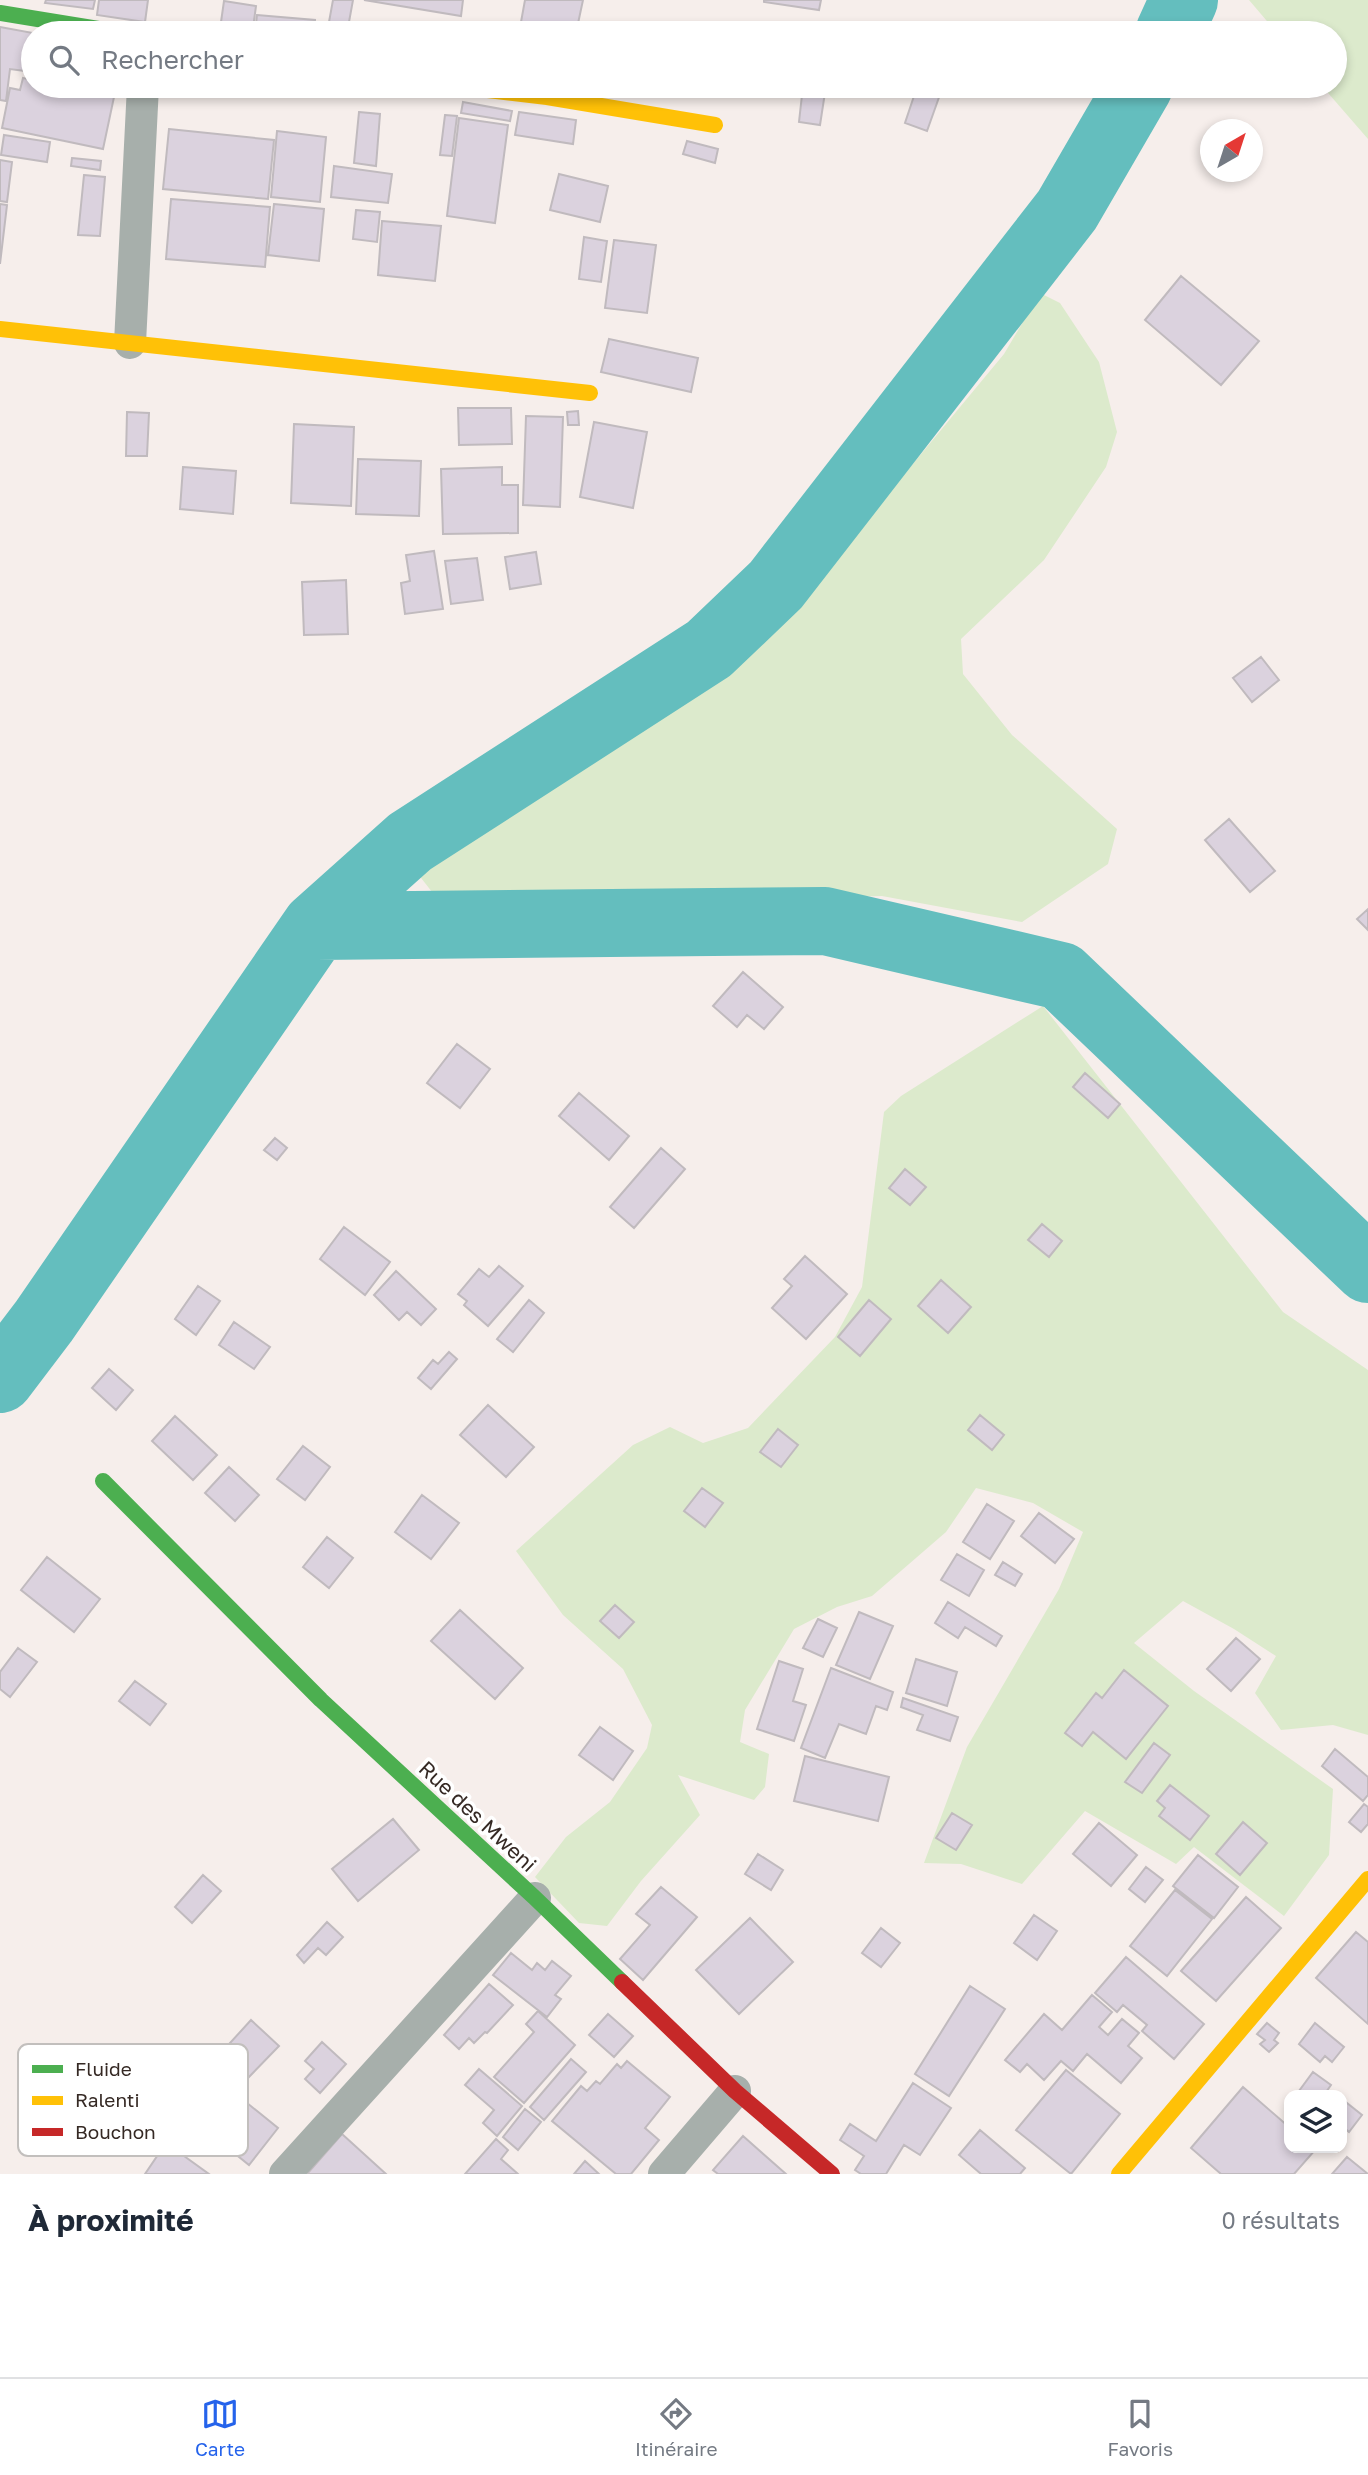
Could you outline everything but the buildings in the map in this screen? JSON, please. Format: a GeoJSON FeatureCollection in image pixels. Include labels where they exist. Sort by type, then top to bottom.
{"type":"FeatureCollection","features":[{"type":"Feature","properties":{"kind":"street"},"geometry":{"type":"LineString","coordinates":[[0,13],[49,21]]}},
{"type":"Feature","properties":{"kind":"street"},"geometry":{"type":"LineString","coordinates":[[130,343],[143,98]]}},
{"type":"Feature","properties":{"kind":"street"},"geometry":{"type":"LineString","coordinates":[[553,98],[715,125]]}},
{"type":"Feature","properties":{"kind":"street"},"geometry":{"type":"LineString","coordinates":[[0,329],[590,393]]}},
{"type":"Feature","properties":{"kind":"street","name":"Rue des Mweni"},"geometry":{"type":"LineString","coordinates":[[103,1481],[321,1700],[535,1898],[735,2091],[832,2174]]}},
{"type":"Feature","properties":{"kind":"street"},"geometry":{"type":"LineString","coordinates":[[1119,2174],[1368,1879]]}},
{"type":"Feature","properties":{"kind":"street"},"geometry":{"type":"LineString","coordinates":[[285,2174],[535,1898]]}},
{"type":"Feature","properties":{"kind":"street"},"geometry":{"type":"LineString","coordinates":[[664,2174],[735,2091]]}},
{"type":"Feature","properties":{"kind":"green space"},"geometry":{"type":"Polygon","coordinates":[[[1249,0],[1368,0],[1368,139],[1332,98],[1347,98],[1347,21],[1267,21],[1249,0]]]}},
{"type":"Feature","properties":{"kind":"green space"},"geometry":{"type":"Polygon","coordinates":[[[1040,293],[1060,303],[1099,362],[1117,432],[1106,467],[1044,560],[961,639],[963,674],[1012,735],[1117,829],[1108,864],[1022,922],[882,896],[468,906],[436,897],[414,869],[722,672],[786,617],[1004,354],[1040,293]]]}},
{"type":"Feature","properties":{"kind":"green space"},"geometry":{"type":"Polygon","coordinates":[[[1043,1006],[1283,1312],[1368,1370],[1368,1735],[1333,1725],[1281,1730],[1255,1693],[1276,1656],[1183,1601],[1134,1643],[1194,1691],[1333,1789],[1329,1855],[1284,1916],[1194,1847],[1176,1864],[1085,1811],[1022,1884],[961,1864],[924,1863],[967,1747],[1059,1589],[1083,1532],[1033,1503],[976,1488],[946,1532],[872,1596],[837,1607],[794,1629],[745,1710],[740,1742],[769,1754],[765,1787],[754,1800],[678,1775],[700,1815],[641,1881],[607,1926],[579,1923],[535,1877],[566,1837],[610,1802],[647,1748],[652,1725],[623,1669],[563,1615],[516,1551],[633,1445],[670,1427],[703,1443],[748,1428],[835,1337],[862,1287],[884,1112],[901,1096],[1043,1006]]]}},
{"type":"Feature","properties":{"kind":"waterway"},"geometry":{"type":"LineString","coordinates":[[1174,21],[1184,0]]}},
{"type":"Feature","properties":{"kind":"waterway"},"geometry":{"type":"LineString","coordinates":[[0,1379],[44,1321],[316,926],[410,842],[709,649],[776,585],[1067,210],[1132,98]]}},
{"type":"Feature","properties":{"kind":"waterway"},"geometry":{"type":"LineString","coordinates":[[316,926],[825,921],[1061,976],[1368,1269]]}},
{"type":"Feature","properties":{"kind":"traffic: fast"},"geometry":{"type":"LineString","coordinates":[[0,13],[49,21]]}},
{"type":"Feature","properties":{"kind":"traffic: fast"},"geometry":{"type":"LineString","coordinates":[[103,1481],[321,1700],[622,1982]]}},
{"type":"Feature","properties":{"kind":"traffic: slow"},"geometry":{"type":"LineString","coordinates":[[553,98],[715,125]]}},
{"type":"Feature","properties":{"kind":"traffic: slow"},"geometry":{"type":"LineString","coordinates":[[0,329],[590,393]]}},
{"type":"Feature","properties":{"kind":"traffic: slow"},"geometry":{"type":"LineString","coordinates":[[1119,2174],[1368,1879]]}},
{"type":"Feature","properties":{"kind":"traffic: jam"},"geometry":{"type":"LineString","coordinates":[[622,1982],[735,2091],[832,2174]]}}]}
